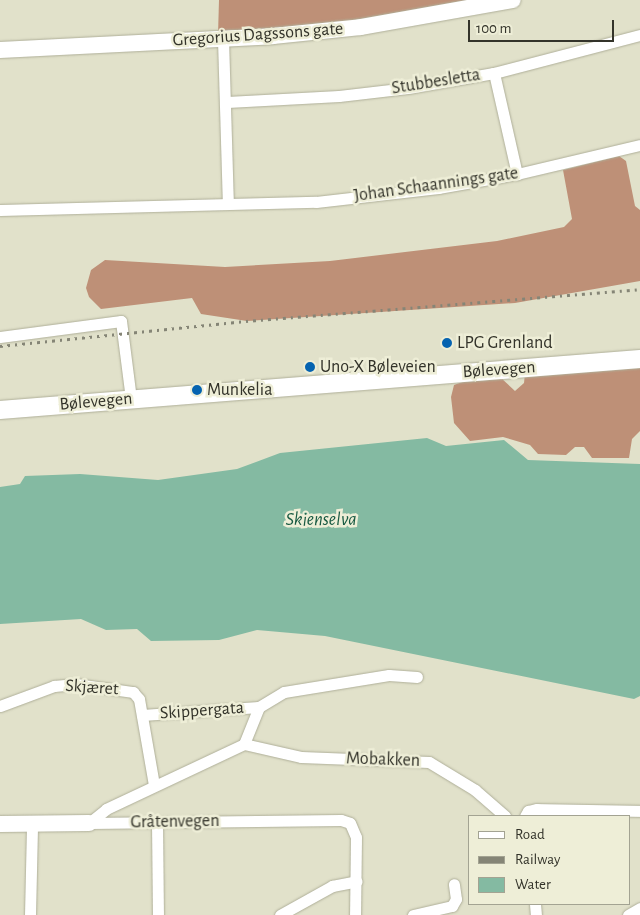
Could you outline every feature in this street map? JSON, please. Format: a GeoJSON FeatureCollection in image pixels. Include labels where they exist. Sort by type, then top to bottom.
{"type":"FeatureCollection","features":[{"type":"Feature","properties":{"kind":"main road","name":"Bølevegen"},"geometry":{"type":"LineString","coordinates":[[0,410],[640,359]]}},
{"type":"Feature","properties":{"kind":"street","name":"Gregorius Dagssons gate"},"geometry":{"type":"LineString","coordinates":[[0,50],[222,39],[361,28],[513,0]]}},
{"type":"Feature","properties":{"kind":"street","name":"Stubbesletta"},"geometry":{"type":"LineString","coordinates":[[227,102],[339,96],[494,72],[640,35]]}},
{"type":"Feature","properties":{"kind":"street"},"geometry":{"type":"LineString","coordinates":[[222,39],[227,102],[228,203]]}},
{"type":"Feature","properties":{"kind":"street"},"geometry":{"type":"LineString","coordinates":[[494,72],[517,174]]}},
{"type":"Feature","properties":{"kind":"street","name":"Johan Schaannings gate"},"geometry":{"type":"LineString","coordinates":[[0,210],[316,202],[438,188],[517,174],[640,145]]}},
{"type":"Feature","properties":{"kind":"street"},"geometry":{"type":"LineString","coordinates":[[0,337],[121,321],[131,399]]}},
{"type":"Feature","properties":{"kind":"street","name":"Skippergata"},"geometry":{"type":"LineString","coordinates":[[154,785],[142,714],[259,707],[284,692],[389,675],[417,677]]}},
{"type":"Feature","properties":{"kind":"street","name":"Skjæret"},"geometry":{"type":"LineString","coordinates":[[0,706],[36,690],[76,684],[132,692],[138,699],[142,714]]}},
{"type":"Feature","properties":{"kind":"street"},"geometry":{"type":"LineString","coordinates":[[89,823],[106,809],[244,744],[259,707]]}},
{"type":"Feature","properties":{"kind":"street","name":"Mobakken"},"geometry":{"type":"LineString","coordinates":[[244,744],[301,757],[429,762],[475,790],[504,815]]}},
{"type":"Feature","properties":{"kind":"street"},"geometry":{"type":"LineString","coordinates":[[526,815],[528,811],[537,809],[640,811]]}},
{"type":"Feature","properties":{"kind":"street","name":"Gråtenvegen"},"geometry":{"type":"LineString","coordinates":[[0,824],[342,820],[350,823],[356,837],[357,880]]}},
{"type":"Feature","properties":{"kind":"street"},"geometry":{"type":"LineString","coordinates":[[157,822],[158,915]]}},
{"type":"Feature","properties":{"kind":"street"},"geometry":{"type":"LineString","coordinates":[[30,915],[32,825]]}},
{"type":"Feature","properties":{"kind":"street"},"geometry":{"type":"LineString","coordinates":[[280,915],[332,886],[357,880],[355,915]]}},
{"type":"Feature","properties":{"kind":"street"},"geometry":{"type":"LineString","coordinates":[[413,915],[452,906],[456,899],[454,884]]}},
{"type":"Feature","properties":{"kind":"street"},"geometry":{"type":"LineString","coordinates":[[628,915],[640,908]]}},
{"type":"Feature","properties":{"kind":"shaded area"},"geometry":{"type":"Polygon","coordinates":[[[219,0],[472,0],[361,24],[218,35],[219,0]]]}},
{"type":"Feature","properties":{"kind":"shaded area"},"geometry":{"type":"Polygon","coordinates":[[[619,156],[626,161],[635,206],[640,210],[640,281],[515,303],[247,321],[201,314],[192,298],[101,309],[89,297],[86,288],[91,270],[105,260],[225,267],[330,261],[497,241],[564,227],[572,219],[563,170],[619,156]]]}},
{"type":"Feature","properties":{"kind":"shaded area"},"geometry":{"type":"Polygon","coordinates":[[[640,364],[640,431],[632,439],[629,458],[592,458],[584,447],[575,447],[566,455],[538,454],[530,445],[503,437],[470,441],[454,423],[451,397],[454,385],[465,381],[500,377],[515,391],[524,383],[525,373],[640,364]]]}},
{"type":"Feature","properties":{"kind":"water","name":"Skienselva"},"geometry":{"type":"Polygon","coordinates":[[[427,438],[446,446],[504,440],[528,460],[640,464],[640,696],[634,699],[325,636],[257,630],[219,640],[151,641],[137,629],[106,630],[81,619],[0,624],[0,487],[20,484],[25,476],[80,474],[158,480],[237,469],[280,453],[427,438]]]}},
{"type":"Feature","properties":{"kind":"railway"},"geometry":{"type":"LineString","coordinates":[[0,346],[246,321],[640,289]]}},
{"type":"Feature","properties":{"kind":"place","name":"LPG Grenland"},"geometry":{"type":"Point","coordinates":[447,343]}},
{"type":"Feature","properties":{"kind":"place","name":"Uno-X Bøleveien"},"geometry":{"type":"Point","coordinates":[310,367]}},
{"type":"Feature","properties":{"kind":"place","name":"Munkelia"},"geometry":{"type":"Point","coordinates":[197,390]}}]}
